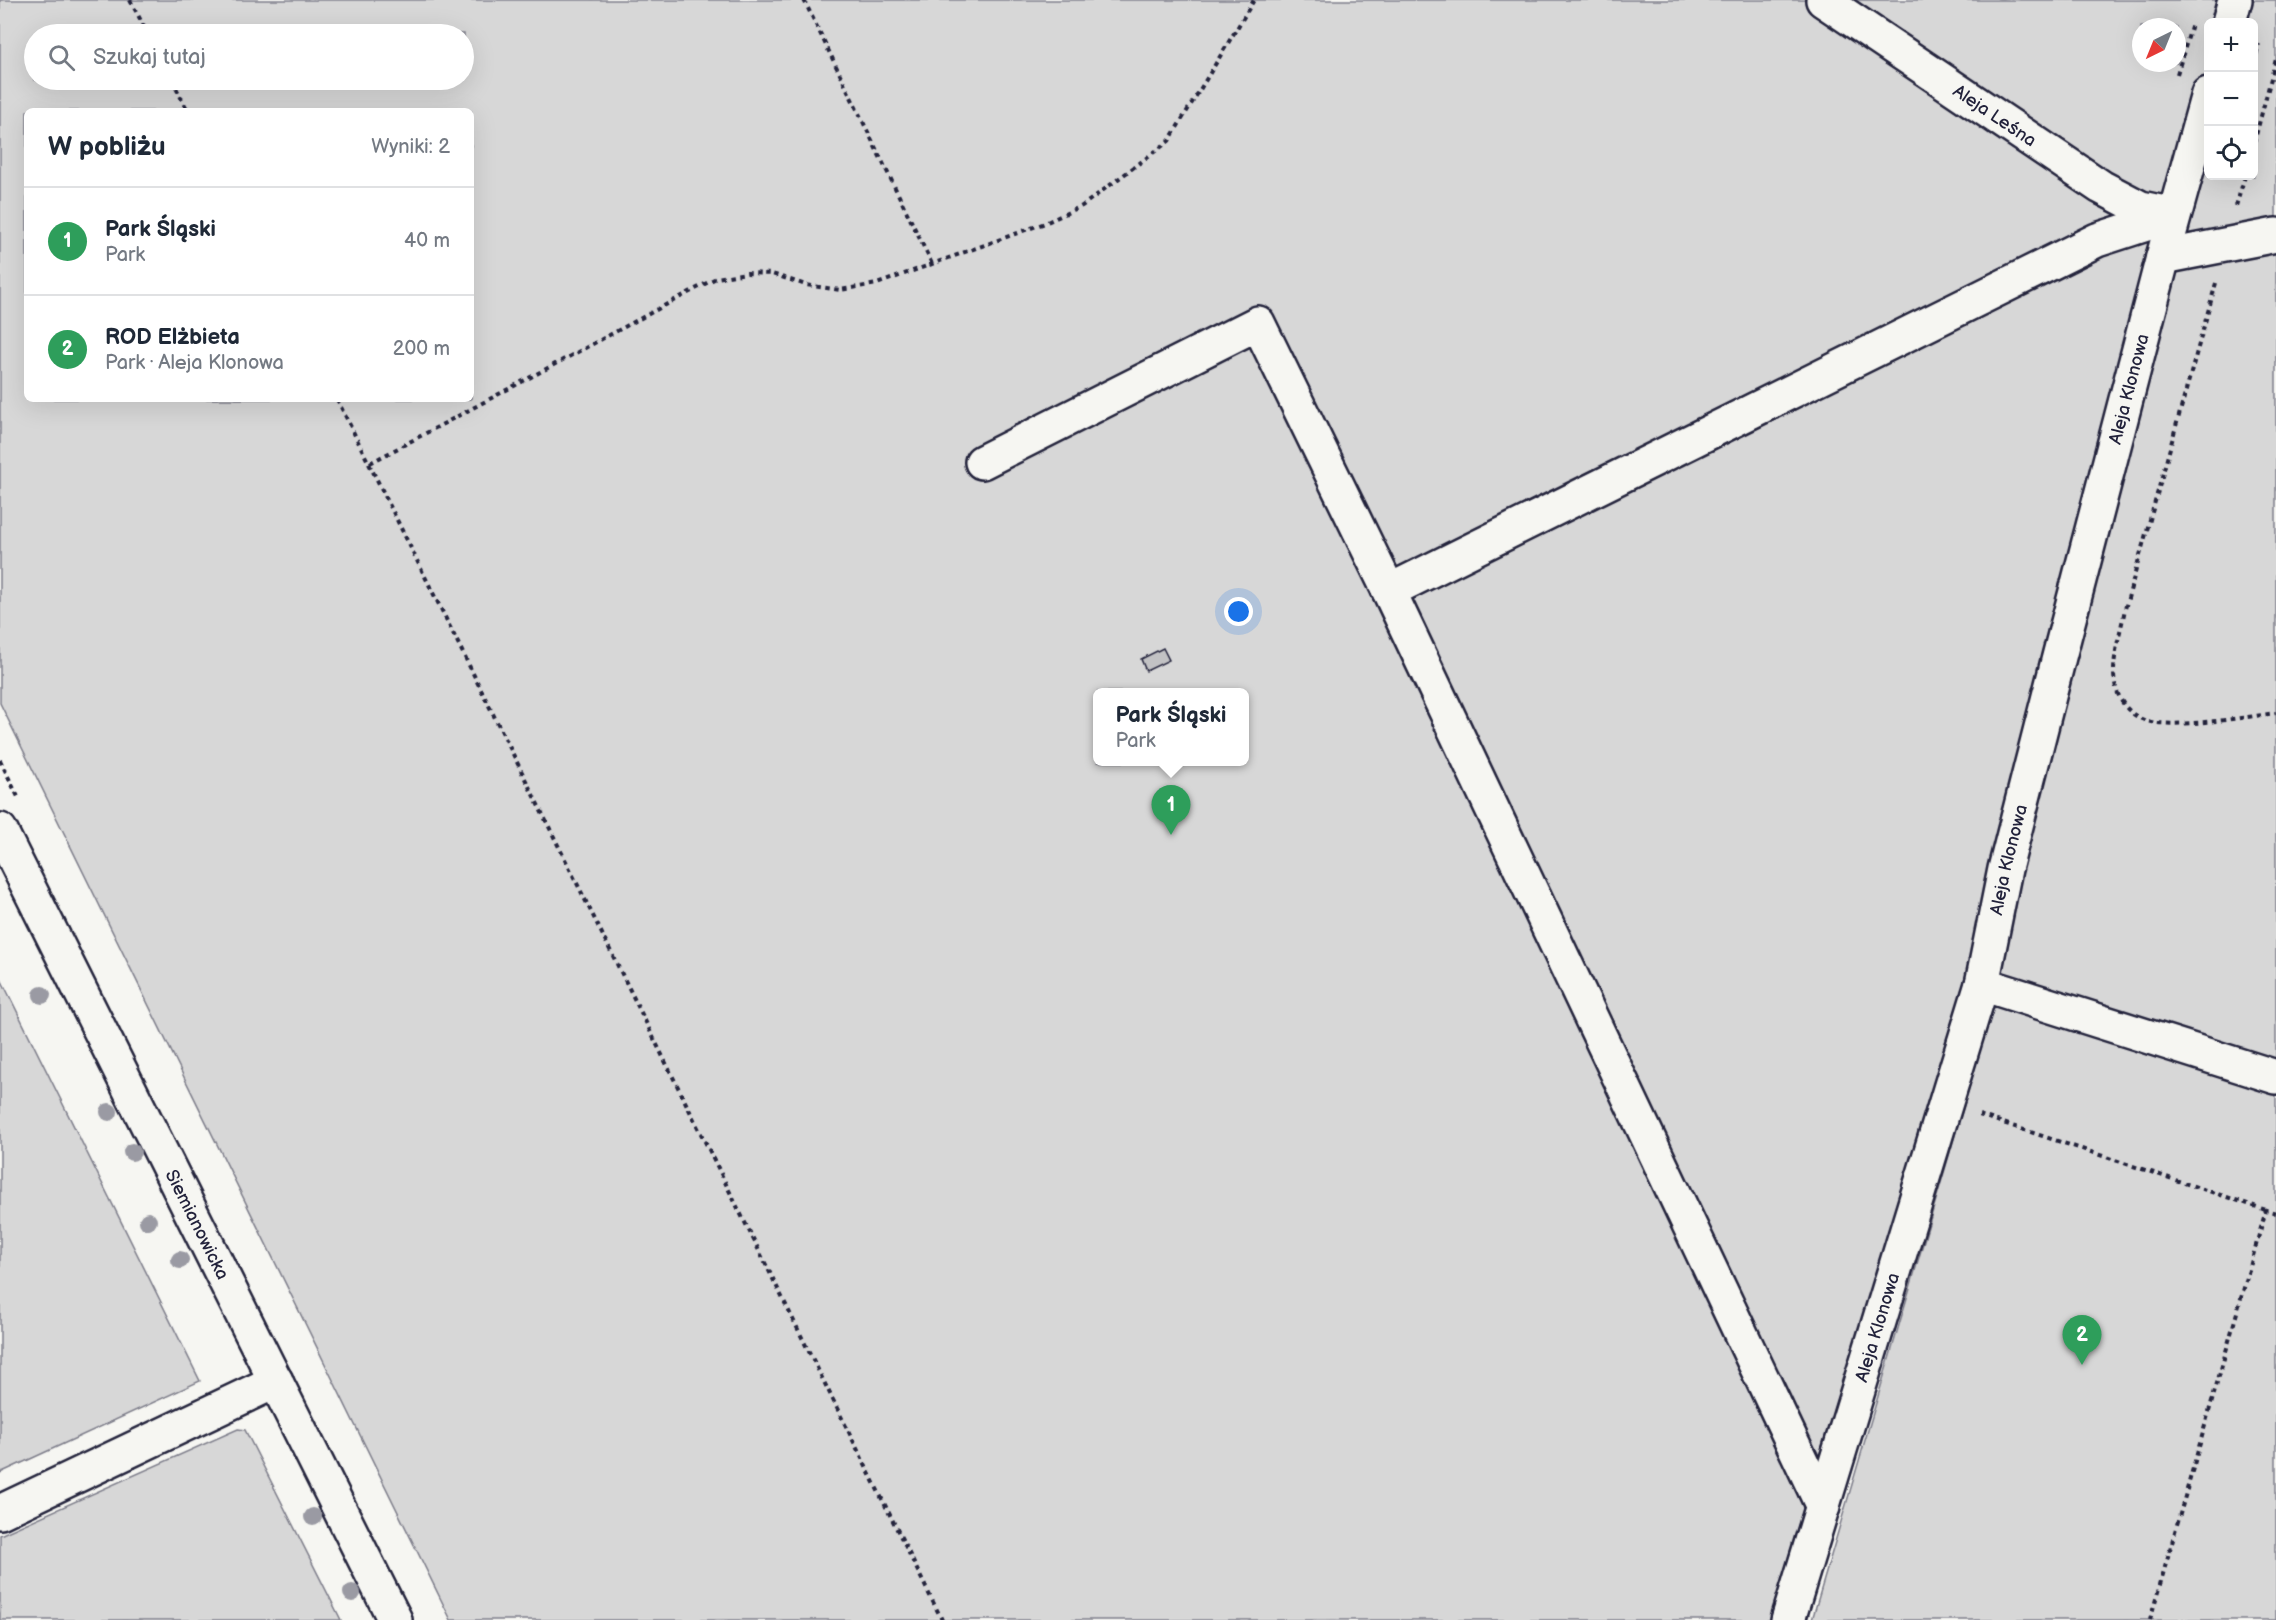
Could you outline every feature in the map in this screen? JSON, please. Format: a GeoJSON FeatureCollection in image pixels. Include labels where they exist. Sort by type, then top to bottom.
{"type":"FeatureCollection","features":[{"type":"Feature","properties":{"kind":"street","name":"Aleja Leśna"},"geometry":{"type":"LineString","coordinates":[[1823,0],[2101,187],[2141,208],[2174,215]]}},
{"type":"Feature","properties":{"kind":"street"},"geometry":{"type":"LineString","coordinates":[[2230,18],[2235,0]]}},
{"type":"Feature","properties":{"kind":"street","name":"Aleja Klonowa"},"geometry":{"type":"LineString","coordinates":[[1788,1620],[1982,984],[2005,869],[2163,257],[2204,108]]}},
{"type":"Feature","properties":{"kind":"street"},"geometry":{"type":"LineString","coordinates":[[1389,591],[2097,240],[2174,215]]}},
{"type":"Feature","properties":{"kind":"street"},"geometry":{"type":"LineString","coordinates":[[2163,257],[2276,235]]}},
{"type":"Feature","properties":{"kind":"street"},"geometry":{"type":"LineString","coordinates":[[982,462],[1258,323],[1389,591],[1823,1507]]}},
{"type":"Feature","properties":{"kind":"street","name":"Siemianowicka"},"geometry":{"type":"LineString","coordinates":[[0,830],[395,1620]]}},
{"type":"Feature","properties":{"kind":"street"},"geometry":{"type":"LineString","coordinates":[[1982,984],[2276,1077]]}},
{"type":"Feature","properties":{"kind":"street"},"geometry":{"type":"LineString","coordinates":[[0,1512],[276,1381]]}},
{"type":"Feature","properties":{"kind":"path"},"geometry":{"type":"LineString","coordinates":[[130,0],[143,24]]}},
{"type":"Feature","properties":{"kind":"path"},"geometry":{"type":"LineString","coordinates":[[804,0],[932,264]]}},
{"type":"Feature","properties":{"kind":"path"},"geometry":{"type":"LineString","coordinates":[[370,463],[716,278],[747,273],[772,274],[806,285],[840,290],[877,284],[1045,223],[1082,206],[1169,141],[1254,0]]}},
{"type":"Feature","properties":{"kind":"path"},"geometry":{"type":"LineString","coordinates":[[2258,126],[2276,59]]}},
{"type":"Feature","properties":{"kind":"path"},"geometry":{"type":"LineString","coordinates":[[177,90],[186,108]]}},
{"type":"Feature","properties":{"kind":"path"},"geometry":{"type":"LineString","coordinates":[[2217,279],[2126,609],[2115,656],[2114,676],[2118,697],[2138,717],[2150,722],[2202,722],[2276,713]]}},
{"type":"Feature","properties":{"kind":"path"},"geometry":{"type":"LineString","coordinates":[[339,402],[942,1620]]}},
{"type":"Feature","properties":{"kind":"path"},"geometry":{"type":"LineString","coordinates":[[1944,1111],[1963,1110],[2276,1213]]}},
{"type":"Feature","properties":{"kind":"path"},"geometry":{"type":"LineString","coordinates":[[2150,1620],[2266,1209]]}},
{"type":"Feature","properties":{"kind":"shaded area"},"geometry":{"type":"Polygon","coordinates":[[[0,0],[2276,0],[2276,1064],[1972,968],[1770,1620],[451,1620],[0,703],[0,0]]]}},
{"type":"Feature","properties":{"kind":"shaded area"},"geometry":{"type":"Polygon","coordinates":[[[0,977],[200,1381],[0,1473],[0,977]]]}},
{"type":"Feature","properties":{"kind":"shaded area"},"geometry":{"type":"Polygon","coordinates":[[[1997,993],[2276,1083],[2276,1620],[1812,1620],[1997,993]]]}},
{"type":"Feature","properties":{"kind":"shaded area"},"geometry":{"type":"Polygon","coordinates":[[[238,1429],[245,1430],[341,1620],[0,1620],[0,1535],[238,1429]]]}},
{"type":"Feature","properties":{"kind":"building"},"geometry":{"type":"Polygon","coordinates":[[[1163,648],[1169,660],[1146,671],[1141,659],[1163,648]]]}},
{"type":"Feature","properties":{"kind":"place","name":"Park Śląski"},"geometry":{"type":"Point","coordinates":[1171,835]}},
{"type":"Feature","properties":{"kind":"place","name":"ROD Elżbieta"},"geometry":{"type":"Point","coordinates":[2082,1365]}}]}
